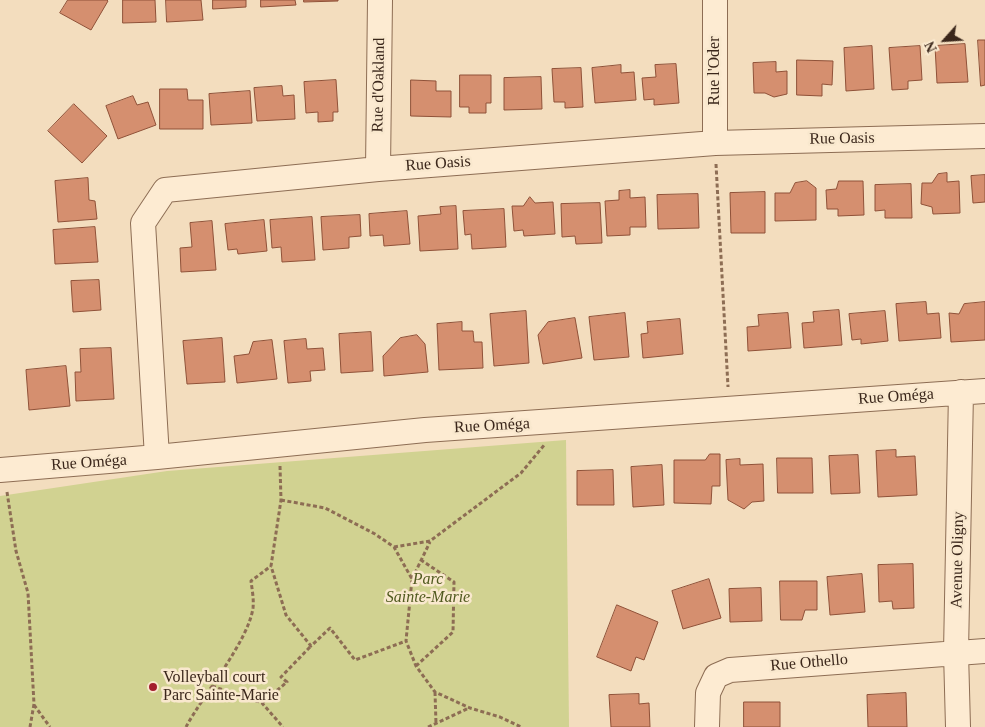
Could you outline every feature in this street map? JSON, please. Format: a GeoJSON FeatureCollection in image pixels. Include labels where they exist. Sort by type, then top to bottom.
{"type":"FeatureCollection","features":[{"type":"Feature","properties":{"kind":"street","name":"Rue d'Oakland"},"geometry":{"type":"LineString","coordinates":[[378,169],[380,0]]}},
{"type":"Feature","properties":{"kind":"street","name":"Rue l'Oder"},"geometry":{"type":"LineString","coordinates":[[715,0],[715,143]]}},
{"type":"Feature","properties":{"kind":"street","name":"Rue Oasis"},"geometry":{"type":"LineString","coordinates":[[157,458],[143,223],[164,190],[378,169],[715,143],[985,136]]}},
{"type":"Feature","properties":{"kind":"street","name":"Rue Oméga"},"geometry":{"type":"LineString","coordinates":[[2,469],[157,458],[425,430],[985,391]]}},
{"type":"Feature","properties":{"kind":"street","name":"Avenue Oligny"},"geometry":{"type":"LineString","coordinates":[[958,727],[956,652],[962,392]]}},
{"type":"Feature","properties":{"kind":"street","name":"Rue Othello"},"geometry":{"type":"LineString","coordinates":[[707,727],[708,693],[716,676],[730,670],[985,651]]}},
{"type":"Feature","properties":{"kind":"path"},"geometry":{"type":"LineString","coordinates":[[715,143],[729,408]]}},
{"type":"Feature","properties":{"kind":"path"},"geometry":{"type":"LineString","coordinates":[[394,547],[430,541],[521,473],[539,453],[558,422]]}},
{"type":"Feature","properties":{"kind":"path"},"geometry":{"type":"LineString","coordinates":[[280,446],[281,500],[271,566],[286,615],[311,646]]}},
{"type":"Feature","properties":{"kind":"path"},"geometry":{"type":"LineString","coordinates":[[2,469],[16,551],[28,593],[34,704],[30,727]]}},
{"type":"Feature","properties":{"kind":"path"},"geometry":{"type":"LineString","coordinates":[[281,500],[325,508],[375,534],[394,547],[412,579]]}},
{"type":"Feature","properties":{"kind":"path"},"geometry":{"type":"LineString","coordinates":[[430,541],[412,579],[406,641],[416,666],[435,692],[470,708],[500,717],[520,727]]}},
{"type":"Feature","properties":{"kind":"path"},"geometry":{"type":"LineString","coordinates":[[416,666],[453,632],[454,582],[421,560]]}},
{"type":"Feature","properties":{"kind":"path"},"geometry":{"type":"LineString","coordinates":[[186,727],[199,703],[243,637],[253,608],[251,581],[271,566]]}},
{"type":"Feature","properties":{"kind":"path"},"geometry":{"type":"LineString","coordinates":[[262,703],[287,682],[281,676],[330,628],[355,660],[406,641]]}},
{"type":"Feature","properties":{"kind":"path"},"geometry":{"type":"LineString","coordinates":[[212,686],[262,703],[283,727]]}},
{"type":"Feature","properties":{"kind":"path"},"geometry":{"type":"LineString","coordinates":[[435,692],[436,724]]}},
{"type":"Feature","properties":{"kind":"path"},"geometry":{"type":"LineString","coordinates":[[34,704],[50,727]]}},
{"type":"Feature","properties":{"kind":"path"},"geometry":{"type":"LineString","coordinates":[[428,727],[470,708]]}},
{"type":"Feature","properties":{"kind":"green space","name":"Parc Sainte-Marie"},"geometry":{"type":"Polygon","coordinates":[[[566,440],[569,727],[0,727],[0,496],[167,471],[566,440]]]}},
{"type":"Feature","properties":{"kind":"building"},"geometry":{"type":"Polygon","coordinates":[[[68,0],[108,1],[91,30],[60,13],[68,0]]]}},
{"type":"Feature","properties":{"kind":"building"},"geometry":{"type":"Polygon","coordinates":[[[123,0],[155,0],[156,22],[123,23],[123,0]]]}},
{"type":"Feature","properties":{"kind":"building"},"geometry":{"type":"Polygon","coordinates":[[[166,0],[201,0],[203,20],[167,22],[166,0]]]}},
{"type":"Feature","properties":{"kind":"building"},"geometry":{"type":"Polygon","coordinates":[[[213,0],[246,0],[246,7],[213,9],[213,0]]]}},
{"type":"Feature","properties":{"kind":"building"},"geometry":{"type":"Polygon","coordinates":[[[261,0],[295,0],[296,5],[261,7],[261,0]]]}},
{"type":"Feature","properties":{"kind":"building"},"geometry":{"type":"Polygon","coordinates":[[[304,0],[338,0],[338,1],[304,2],[304,0]]]}},
{"type":"Feature","properties":{"kind":"building"},"geometry":{"type":"Polygon","coordinates":[[[978,40],[985,40],[985,85],[981,86],[978,40]]]}},
{"type":"Feature","properties":{"kind":"building"},"geometry":{"type":"Polygon","coordinates":[[[965,44],[968,82],[937,83],[935,46],[965,44]]]}},
{"type":"Feature","properties":{"kind":"building"},"geometry":{"type":"Polygon","coordinates":[[[872,46],[874,89],[846,91],[844,48],[872,46]]]}},
{"type":"Feature","properties":{"kind":"building"},"geometry":{"type":"Polygon","coordinates":[[[920,46],[922,80],[908,81],[908,89],[892,90],[889,48],[920,46]]]}},
{"type":"Feature","properties":{"kind":"building"},"geometry":{"type":"Polygon","coordinates":[[[797,60],[833,61],[832,85],[822,84],[822,96],[797,95],[797,60]]]}},
{"type":"Feature","properties":{"kind":"building"},"geometry":{"type":"Polygon","coordinates":[[[776,62],[776,72],[787,71],[787,94],[774,97],[765,93],[754,93],[753,63],[776,62]]]}},
{"type":"Feature","properties":{"kind":"building"},"geometry":{"type":"Polygon","coordinates":[[[676,64],[679,103],[654,105],[654,99],[644,100],[642,78],[656,77],[655,65],[676,64]]]}},
{"type":"Feature","properties":{"kind":"building"},"geometry":{"type":"Polygon","coordinates":[[[621,65],[621,73],[634,72],[636,100],[595,103],[592,68],[621,65]]]}},
{"type":"Feature","properties":{"kind":"building"},"geometry":{"type":"Polygon","coordinates":[[[581,68],[583,107],[565,108],[565,102],[554,102],[552,69],[581,68]]]}},
{"type":"Feature","properties":{"kind":"building"},"geometry":{"type":"Polygon","coordinates":[[[460,75],[491,75],[491,103],[486,103],[486,113],[469,113],[469,107],[460,107],[460,75]]]}},
{"type":"Feature","properties":{"kind":"building"},"geometry":{"type":"Polygon","coordinates":[[[541,77],[542,109],[504,110],[504,78],[541,77]]]}},
{"type":"Feature","properties":{"kind":"building"},"geometry":{"type":"Polygon","coordinates":[[[336,80],[338,112],[333,112],[333,121],[318,122],[318,112],[306,113],[304,82],[336,80]]]}},
{"type":"Feature","properties":{"kind":"building"},"geometry":{"type":"Polygon","coordinates":[[[411,80],[436,81],[436,91],[451,91],[451,117],[411,116],[411,80]]]}},
{"type":"Feature","properties":{"kind":"building"},"geometry":{"type":"Polygon","coordinates":[[[282,86],[283,96],[294,95],[295,119],[257,121],[254,88],[282,86]]]}},
{"type":"Feature","properties":{"kind":"building"},"geometry":{"type":"Polygon","coordinates":[[[160,89],[187,89],[188,100],[203,100],[203,129],[160,129],[160,89]]]}},
{"type":"Feature","properties":{"kind":"building"},"geometry":{"type":"Polygon","coordinates":[[[250,91],[252,123],[211,125],[209,94],[250,91]]]}},
{"type":"Feature","properties":{"kind":"building"},"geometry":{"type":"Polygon","coordinates":[[[133,96],[137,105],[148,102],[156,125],[118,139],[106,106],[133,96]]]}},
{"type":"Feature","properties":{"kind":"building"},"geometry":{"type":"Polygon","coordinates":[[[74,104],[107,136],[82,163],[48,131],[74,104]]]}},
{"type":"Feature","properties":{"kind":"building"},"geometry":{"type":"Polygon","coordinates":[[[947,173],[947,182],[959,181],[960,213],[933,214],[932,207],[921,204],[922,183],[932,183],[938,174],[947,173]]]}},
{"type":"Feature","properties":{"kind":"building"},"geometry":{"type":"Polygon","coordinates":[[[985,175],[985,202],[973,203],[971,176],[985,175]]]}},
{"type":"Feature","properties":{"kind":"building"},"geometry":{"type":"Polygon","coordinates":[[[88,178],[89,200],[95,201],[97,219],[58,222],[55,181],[88,178]]]}},
{"type":"Feature","properties":{"kind":"building"},"geometry":{"type":"Polygon","coordinates":[[[807,181],[816,188],[816,220],[775,221],[775,193],[790,193],[795,183],[807,181]]]}},
{"type":"Feature","properties":{"kind":"building"},"geometry":{"type":"Polygon","coordinates":[[[839,181],[863,181],[864,215],[838,216],[838,209],[827,209],[826,190],[836,189],[839,181]]]}},
{"type":"Feature","properties":{"kind":"building"},"geometry":{"type":"Polygon","coordinates":[[[911,184],[912,218],[885,218],[885,210],[875,211],[875,185],[911,184]]]}},
{"type":"Feature","properties":{"kind":"building"},"geometry":{"type":"Polygon","coordinates":[[[630,190],[630,198],[645,197],[646,227],[630,227],[630,235],[607,236],[605,201],[619,200],[619,191],[630,190]]]}},
{"type":"Feature","properties":{"kind":"building"},"geometry":{"type":"Polygon","coordinates":[[[765,192],[765,233],[731,233],[730,193],[765,192]]]}},
{"type":"Feature","properties":{"kind":"building"},"geometry":{"type":"Polygon","coordinates":[[[698,194],[699,228],[658,229],[657,195],[698,194]]]}},
{"type":"Feature","properties":{"kind":"building"},"geometry":{"type":"Polygon","coordinates":[[[530,197],[535,203],[553,202],[555,234],[524,236],[523,230],[514,231],[512,206],[523,206],[530,197]]]}},
{"type":"Feature","properties":{"kind":"building"},"geometry":{"type":"Polygon","coordinates":[[[600,203],[602,243],[576,244],[575,236],[562,237],[561,204],[600,203]]]}},
{"type":"Feature","properties":{"kind":"building"},"geometry":{"type":"Polygon","coordinates":[[[456,206],[458,249],[420,251],[418,216],[441,214],[440,207],[456,206]]]}},
{"type":"Feature","properties":{"kind":"building"},"geometry":{"type":"Polygon","coordinates":[[[504,209],[506,247],[472,249],[471,234],[465,235],[463,211],[504,209]]]}},
{"type":"Feature","properties":{"kind":"building"},"geometry":{"type":"Polygon","coordinates":[[[407,211],[410,244],[384,246],[383,235],[370,236],[369,214],[407,211]]]}},
{"type":"Feature","properties":{"kind":"building"},"geometry":{"type":"Polygon","coordinates":[[[360,215],[361,236],[349,237],[349,248],[323,250],[321,217],[360,215]]]}},
{"type":"Feature","properties":{"kind":"building"},"geometry":{"type":"Polygon","coordinates":[[[312,217],[315,260],[282,262],[281,247],[272,248],[270,220],[312,217]]]}},
{"type":"Feature","properties":{"kind":"building"},"geometry":{"type":"Polygon","coordinates":[[[264,220],[267,251],[238,254],[237,249],[228,250],[225,224],[264,220]]]}},
{"type":"Feature","properties":{"kind":"building"},"geometry":{"type":"Polygon","coordinates":[[[212,221],[216,270],[181,272],[180,248],[192,247],[190,223],[212,221]]]}},
{"type":"Feature","properties":{"kind":"building"},"geometry":{"type":"Polygon","coordinates":[[[95,227],[98,262],[55,264],[53,230],[95,227]]]}},
{"type":"Feature","properties":{"kind":"building"},"geometry":{"type":"Polygon","coordinates":[[[99,280],[101,310],[73,312],[71,281],[99,280]]]}},
{"type":"Feature","properties":{"kind":"building"},"geometry":{"type":"Polygon","coordinates":[[[926,302],[927,314],[939,313],[941,338],[899,341],[896,304],[926,302]]]}},
{"type":"Feature","properties":{"kind":"building"},"geometry":{"type":"Polygon","coordinates":[[[985,302],[985,340],[951,342],[949,313],[959,314],[964,304],[985,302]]]}},
{"type":"Feature","properties":{"kind":"building"},"geometry":{"type":"Polygon","coordinates":[[[839,310],[842,345],[804,348],[802,323],[814,322],[813,312],[839,310]]]}},
{"type":"Feature","properties":{"kind":"building"},"geometry":{"type":"Polygon","coordinates":[[[526,311],[529,363],[494,366],[490,314],[526,311]]]}},
{"type":"Feature","properties":{"kind":"building"},"geometry":{"type":"Polygon","coordinates":[[[885,311],[888,341],[861,344],[861,339],[852,340],[849,314],[885,311]]]}},
{"type":"Feature","properties":{"kind":"building"},"geometry":{"type":"Polygon","coordinates":[[[625,313],[629,357],[594,360],[589,317],[625,313]]]}},
{"type":"Feature","properties":{"kind":"building"},"geometry":{"type":"Polygon","coordinates":[[[788,313],[791,348],[748,351],[747,327],[759,326],[758,315],[788,313]]]}},
{"type":"Feature","properties":{"kind":"building"},"geometry":{"type":"Polygon","coordinates":[[[575,318],[582,358],[543,364],[538,335],[548,322],[575,318]]]}},
{"type":"Feature","properties":{"kind":"building"},"geometry":{"type":"Polygon","coordinates":[[[680,319],[683,354],[643,358],[641,334],[648,333],[647,322],[680,319]]]}},
{"type":"Feature","properties":{"kind":"building"},"geometry":{"type":"Polygon","coordinates":[[[462,322],[462,331],[473,331],[474,342],[482,342],[483,368],[439,370],[437,324],[462,322]]]}},
{"type":"Feature","properties":{"kind":"building"},"geometry":{"type":"Polygon","coordinates":[[[371,332],[373,371],[341,373],[339,334],[371,332]]]}},
{"type":"Feature","properties":{"kind":"building"},"geometry":{"type":"Polygon","coordinates":[[[417,335],[425,344],[428,372],[384,376],[383,356],[400,338],[417,335]]]}},
{"type":"Feature","properties":{"kind":"building"},"geometry":{"type":"Polygon","coordinates":[[[222,338],[225,382],[187,384],[183,341],[222,338]]]}},
{"type":"Feature","properties":{"kind":"building"},"geometry":{"type":"Polygon","coordinates":[[[306,339],[307,349],[323,348],[325,370],[310,371],[311,381],[288,383],[284,341],[306,339]]]}},
{"type":"Feature","properties":{"kind":"building"},"geometry":{"type":"Polygon","coordinates":[[[272,340],[277,379],[237,383],[234,356],[249,354],[253,342],[272,340]]]}},
{"type":"Feature","properties":{"kind":"building"},"geometry":{"type":"Polygon","coordinates":[[[111,348],[114,399],[76,401],[75,372],[81,372],[80,349],[111,348]]]}},
{"type":"Feature","properties":{"kind":"building"},"geometry":{"type":"Polygon","coordinates":[[[66,366],[70,406],[29,410],[26,370],[66,366]]]}},
{"type":"Feature","properties":{"kind":"building"},"geometry":{"type":"Polygon","coordinates":[[[896,450],[896,457],[915,456],[917,495],[878,497],[876,451],[896,450]]]}},
{"type":"Feature","properties":{"kind":"building"},"geometry":{"type":"Polygon","coordinates":[[[710,454],[720,454],[720,486],[712,486],[711,504],[674,503],[674,460],[705,460],[710,454]]]}},
{"type":"Feature","properties":{"kind":"building"},"geometry":{"type":"Polygon","coordinates":[[[858,455],[860,493],[831,494],[829,456],[858,455]]]}},
{"type":"Feature","properties":{"kind":"building"},"geometry":{"type":"Polygon","coordinates":[[[777,458],[812,458],[813,493],[778,493],[777,458]]]}},
{"type":"Feature","properties":{"kind":"building"},"geometry":{"type":"Polygon","coordinates":[[[740,459],[740,465],[763,464],[764,501],[752,502],[744,509],[728,500],[726,460],[740,459]]]}},
{"type":"Feature","properties":{"kind":"building"},"geometry":{"type":"Polygon","coordinates":[[[662,465],[664,505],[633,507],[631,467],[662,465]]]}},
{"type":"Feature","properties":{"kind":"building"},"geometry":{"type":"Polygon","coordinates":[[[613,470],[614,505],[577,505],[577,471],[613,470]]]}},
{"type":"Feature","properties":{"kind":"building"},"geometry":{"type":"Polygon","coordinates":[[[913,564],[914,608],[893,609],[892,601],[879,602],[878,565],[913,564]]]}},
{"type":"Feature","properties":{"kind":"building"},"geometry":{"type":"Polygon","coordinates":[[[862,574],[865,612],[830,615],[827,577],[862,574]]]}},
{"type":"Feature","properties":{"kind":"building"},"geometry":{"type":"Polygon","coordinates":[[[709,579],[721,618],[683,629],[672,591],[709,579]]]}},
{"type":"Feature","properties":{"kind":"building"},"geometry":{"type":"Polygon","coordinates":[[[780,581],[817,581],[817,610],[805,610],[802,620],[781,620],[780,581]]]}},
{"type":"Feature","properties":{"kind":"building"},"geometry":{"type":"Polygon","coordinates":[[[761,588],[762,621],[730,622],[729,589],[761,588]]]}},
{"type":"Feature","properties":{"kind":"building"},"geometry":{"type":"Polygon","coordinates":[[[617,605],[658,622],[644,660],[636,657],[631,671],[597,657],[617,605]]]}},
{"type":"Feature","properties":{"kind":"building"},"geometry":{"type":"Polygon","coordinates":[[[906,693],[907,727],[868,727],[867,695],[906,693]]]}},
{"type":"Feature","properties":{"kind":"building"},"geometry":{"type":"Polygon","coordinates":[[[639,694],[639,704],[649,703],[650,727],[611,727],[609,695],[639,694]]]}},
{"type":"Feature","properties":{"kind":"building"},"geometry":{"type":"Polygon","coordinates":[[[744,702],[780,702],[780,727],[744,727],[744,702]]]}},
{"type":"Feature","properties":{"kind":"place","name":"Volleyball court Parc Sainte-Marie"},"geometry":{"type":"Point","coordinates":[153,687]}}]}
